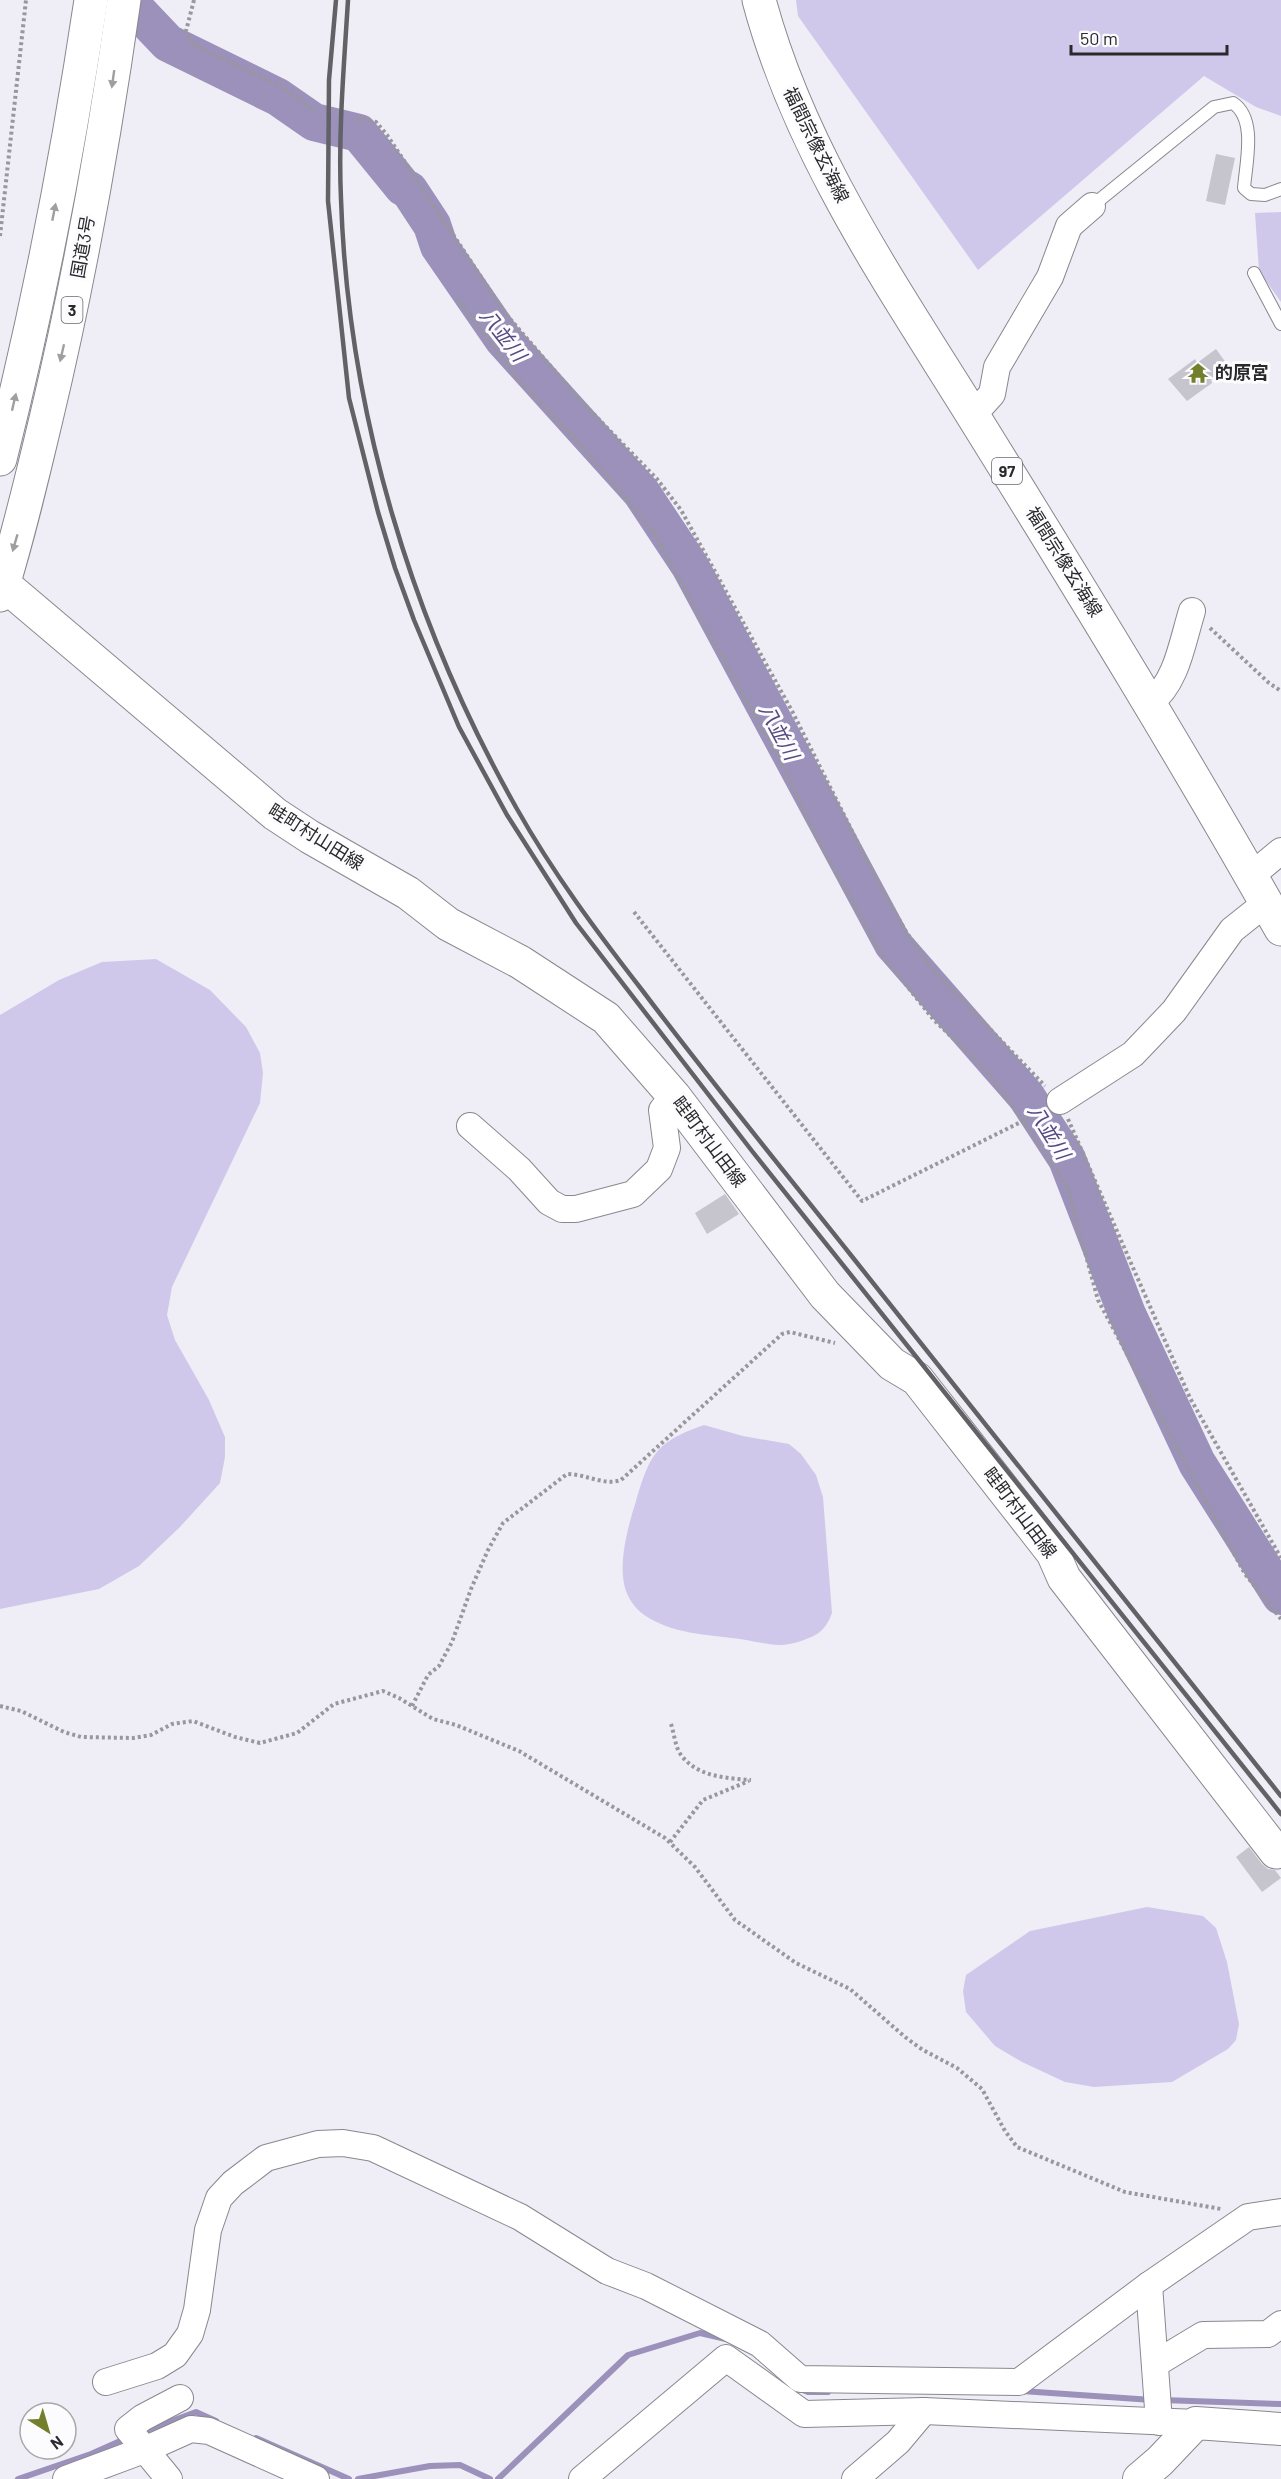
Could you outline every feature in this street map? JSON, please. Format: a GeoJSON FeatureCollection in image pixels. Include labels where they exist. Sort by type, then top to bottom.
{"type":"FeatureCollection","features":[{"type":"Feature","properties":{"kind":"main road","name":"国道3号"},"geometry":{"type":"LineString","coordinates":[[0,459],[35,312],[75,106],[91,0]]}},
{"type":"Feature","properties":{"kind":"main road","name":"福間宗像玄海線"},"geometry":{"type":"LineString","coordinates":[[759,0],[792,101],[840,198],[1150,703],[1274,916]]}},
{"type":"Feature","properties":{"kind":"main road","name":"国道3号"},"geometry":{"type":"LineString","coordinates":[[1,587],[27,501],[72,309],[109,104],[122,11]]}},
{"type":"Feature","properties":{"kind":"main road","name":"畦町村山田線"},"geometry":{"type":"LineString","coordinates":[[1,587],[275,814],[310,837],[408,892],[448,924],[520,962],[606,1018],[674,1096],[825,1295],[892,1364],[917,1379],[1053,1553],[1064,1578],[1279,1855]]}},
{"type":"Feature","properties":{"kind":"street"},"geometry":{"type":"LineString","coordinates":[[973,414],[992,394],[997,367],[1050,277],[1069,226],[1092,206]]}},
{"type":"Feature","properties":{"kind":"street"},"geometry":{"type":"LineString","coordinates":[[1150,703],[1164,693],[1192,611]]}},
{"type":"Feature","properties":{"kind":"street"},"geometry":{"type":"LineString","coordinates":[[1252,875],[1281,851]]}},
{"type":"Feature","properties":{"kind":"street"},"geometry":{"type":"LineString","coordinates":[[1060,1101],[1133,1054],[1174,1011],[1232,930],[1274,916]]}},
{"type":"Feature","properties":{"kind":"street"},"geometry":{"type":"LineString","coordinates":[[471,1126],[519,1169],[549,1202],[561,1209],[576,1209],[633,1194],[659,1169],[668,1148],[663,1110],[674,1096]]}},
{"type":"Feature","properties":{"kind":"street"},"geometry":{"type":"LineString","coordinates":[[106,2382],[157,2366],[175,2355],[190,2334],[197,2310],[208,2230],[219,2198],[233,2183],[266,2158],[318,2144],[343,2143],[373,2148],[520,2217],[607,2271],[646,2286],[760,2344],[800,2379],[1019,2382],[1149,2285],[1248,2217],[1281,2212]]}},
{"type":"Feature","properties":{"kind":"street"},"geometry":{"type":"LineString","coordinates":[[1149,2285],[1160,2422]]}},
{"type":"Feature","properties":{"kind":"street"},"geometry":{"type":"LineString","coordinates":[[1155,2364],[1203,2335],[1268,2334],[1281,2324]]}},
{"type":"Feature","properties":{"kind":"street"},"geometry":{"type":"LineString","coordinates":[[734,2364],[747,2339]]}},
{"type":"Feature","properties":{"kind":"street"},"geometry":{"type":"LineString","coordinates":[[582,2479],[726,2358],[804,2414],[924,2411],[1281,2429]]}},
{"type":"Feature","properties":{"kind":"street"},"geometry":{"type":"LineString","coordinates":[[169,2479],[128,2429],[142,2418],[180,2398]]}},
{"type":"Feature","properties":{"kind":"street"},"geometry":{"type":"LineString","coordinates":[[855,2479],[898,2442],[924,2411]]}},
{"type":"Feature","properties":{"kind":"street"},"geometry":{"type":"LineString","coordinates":[[1139,2479],[1160,2461],[1196,2423]]}},
{"type":"Feature","properties":{"kind":"street"},"geometry":{"type":"LineString","coordinates":[[66,2479],[144,2450],[191,2429],[209,2432],[316,2479]]}},
{"type":"Feature","properties":{"kind":"lane"},"geometry":{"type":"LineString","coordinates":[[1092,206],[1214,107],[1233,103],[1239,107],[1246,119],[1248,131],[1244,188],[1251,194],[1258,195],[1281,189]]}},
{"type":"Feature","properties":{"kind":"lane"},"geometry":{"type":"LineString","coordinates":[[1254,273],[1281,324]]}},
{"type":"Feature","properties":{"kind":"path"},"geometry":{"type":"LineString","coordinates":[[0,236],[26,0]]}},
{"type":"Feature","properties":{"kind":"path"},"geometry":{"type":"LineString","coordinates":[[194,0],[186,31],[192,44],[282,87],[316,111]]}},
{"type":"Feature","properties":{"kind":"path"},"geometry":{"type":"LineString","coordinates":[[357,118],[376,122],[387,135],[505,313],[578,398],[657,479],[681,510],[792,711],[874,875],[905,930],[931,968],[1060,1101],[1190,1398],[1281,1558]]}},
{"type":"Feature","properties":{"kind":"path"},"geometry":{"type":"LineString","coordinates":[[458,300],[515,375],[586,451],[653,531],[785,770],[817,838],[881,953],[904,986],[933,1019],[985,1070],[1024,1122],[1067,1186],[1098,1300],[1245,1574],[1281,1619]]}},
{"type":"Feature","properties":{"kind":"path"},"geometry":{"type":"LineString","coordinates":[[1192,611],[1269,683],[1281,691]]}},
{"type":"Feature","properties":{"kind":"path"},"geometry":{"type":"LineString","coordinates":[[634,912],[862,1200],[1024,1122]]}},
{"type":"Feature","properties":{"kind":"path"},"geometry":{"type":"LineString","coordinates":[[412,1706],[428,1675],[439,1666],[452,1642],[488,1550],[503,1523],[567,1474],[579,1474],[611,1483],[621,1480],[782,1334],[790,1332],[829,1343],[846,1343],[864,1334]]}},
{"type":"Feature","properties":{"kind":"path"},"geometry":{"type":"LineString","coordinates":[[0,1706],[21,1711],[63,1732],[81,1737],[133,1738],[151,1735],[172,1724],[193,1721],[235,1737],[260,1743],[297,1733],[334,1704],[383,1691],[433,1719],[456,1725],[519,1751],[670,1842],[695,1867],[735,1920],[795,1963],[850,1989],[905,2037],[923,2050],[957,2068],[982,2089],[1005,2131],[1017,2147],[1125,2192],[1236,2212],[1248,2217]]}},
{"type":"Feature","properties":{"kind":"path"},"geometry":{"type":"LineString","coordinates":[[670,1842],[703,1800],[711,1795],[737,1788],[751,1780],[712,1776],[696,1767],[680,1752],[671,1724]]}},
{"type":"Feature","properties":{"kind":"shaded area"},"geometry":{"type":"Polygon","coordinates":[[[796,0],[1281,0],[1281,116],[1256,107],[1204,76],[978,270],[798,16],[796,0]]]}},
{"type":"Feature","properties":{"kind":"shaded area"},"geometry":{"type":"Polygon","coordinates":[[[1281,212],[1281,302],[1259,271],[1255,213],[1281,212]]]}},
{"type":"Feature","properties":{"kind":"shaded area"},"geometry":{"type":"Polygon","coordinates":[[[156,959],[210,990],[246,1027],[260,1053],[263,1073],[260,1103],[172,1287],[167,1315],[175,1340],[209,1400],[225,1437],[225,1457],[220,1483],[180,1527],[139,1566],[99,1589],[0,1609],[0,1015],[59,980],[102,962],[156,959]]]}},
{"type":"Feature","properties":{"kind":"shaded area"},"geometry":{"type":"Polygon","coordinates":[[[704,1425],[743,1436],[789,1444],[801,1454],[816,1475],[823,1497],[832,1613],[820,1632],[813,1636],[795,1643],[778,1645],[696,1634],[671,1628],[645,1616],[628,1595],[624,1581],[623,1558],[633,1511],[646,1472],[657,1452],[665,1444],[704,1425]]]}},
{"type":"Feature","properties":{"kind":"shaded area"},"geometry":{"type":"Polygon","coordinates":[[[1147,1907],[1203,1916],[1216,1928],[1227,1962],[1239,2024],[1236,2040],[1228,2049],[1172,2082],[1094,2087],[1065,2082],[1022,2062],[995,2046],[966,2012],[963,1991],[966,1975],[1030,1931],[1147,1907]]]}},
{"type":"Feature","properties":{"kind":"building"},"geometry":{"type":"Polygon","coordinates":[[[1216,154],[1235,158],[1225,205],[1206,201],[1216,154]]]}},
{"type":"Feature","properties":{"kind":"building","name":"的原宮"},"geometry":{"type":"Polygon","coordinates":[[[1216,349],[1229,367],[1187,401],[1168,379],[1195,359],[1197,363],[1216,349]]]}},
{"type":"Feature","properties":{"kind":"building"},"geometry":{"type":"Polygon","coordinates":[[[725,1194],[739,1214],[707,1234],[695,1213],[725,1194]]]}},
{"type":"Feature","properties":{"kind":"building"},"geometry":{"type":"Polygon","coordinates":[[[1249,1847],[1262,1864],[1268,1869],[1275,1870],[1281,1878],[1262,1892],[1236,1857],[1249,1847]]]}},
{"type":"Feature","properties":{"kind":"waterway","name":"八並川"},"geometry":{"type":"LineString","coordinates":[[127,0],[168,43],[278,97],[314,122],[359,133],[403,187],[409,190],[432,225],[439,246],[503,339],[641,492],[690,566],[893,944],[1026,1096],[1067,1159],[1127,1314],[1197,1463],[1281,1596]]}},
{"type":"Feature","properties":{"kind":"waterway"},"geometry":{"type":"LineString","coordinates":[[498,2479],[628,2355],[700,2333],[726,2339]]}},
{"type":"Feature","properties":{"kind":"waterway"},"geometry":{"type":"LineString","coordinates":[[800,2389],[808,2392],[828,2392]]}},
{"type":"Feature","properties":{"kind":"waterway"},"geometry":{"type":"LineString","coordinates":[[1022,2391],[1152,2400]]}},
{"type":"Feature","properties":{"kind":"waterway"},"geometry":{"type":"LineString","coordinates":[[1162,2400],[1281,2404]]}},
{"type":"Feature","properties":{"kind":"waterway"},"geometry":{"type":"LineString","coordinates":[[142,2432],[196,2412],[216,2421]]}},
{"type":"Feature","properties":{"kind":"waterway"},"geometry":{"type":"LineString","coordinates":[[18,2479],[91,2454],[127,2438]]}},
{"type":"Feature","properties":{"kind":"waterway"},"geometry":{"type":"LineString","coordinates":[[256,2438],[349,2479]]}},
{"type":"Feature","properties":{"kind":"waterway"},"geometry":{"type":"LineString","coordinates":[[358,2479],[430,2466],[460,2465],[490,2479]]}},
{"type":"Feature","properties":{"kind":"railway"},"geometry":{"type":"LineString","coordinates":[[336,0],[329,80],[328,201],[349,398],[395,568],[459,727],[507,815],[576,923],[752,1151],[1281,1814]]}},
{"type":"Feature","properties":{"kind":"railway"},"geometry":{"type":"LineString","coordinates":[[348,0],[340,174],[346,279],[357,358],[372,437],[392,514],[417,591],[446,666],[480,738],[531,833],[576,902],[609,946],[719,1089],[1281,1796]]}},
{"type":"Feature","properties":{"kind":"place","name":"的原宮"},"geometry":{"type":"Point","coordinates":[1198,373]}}]}
